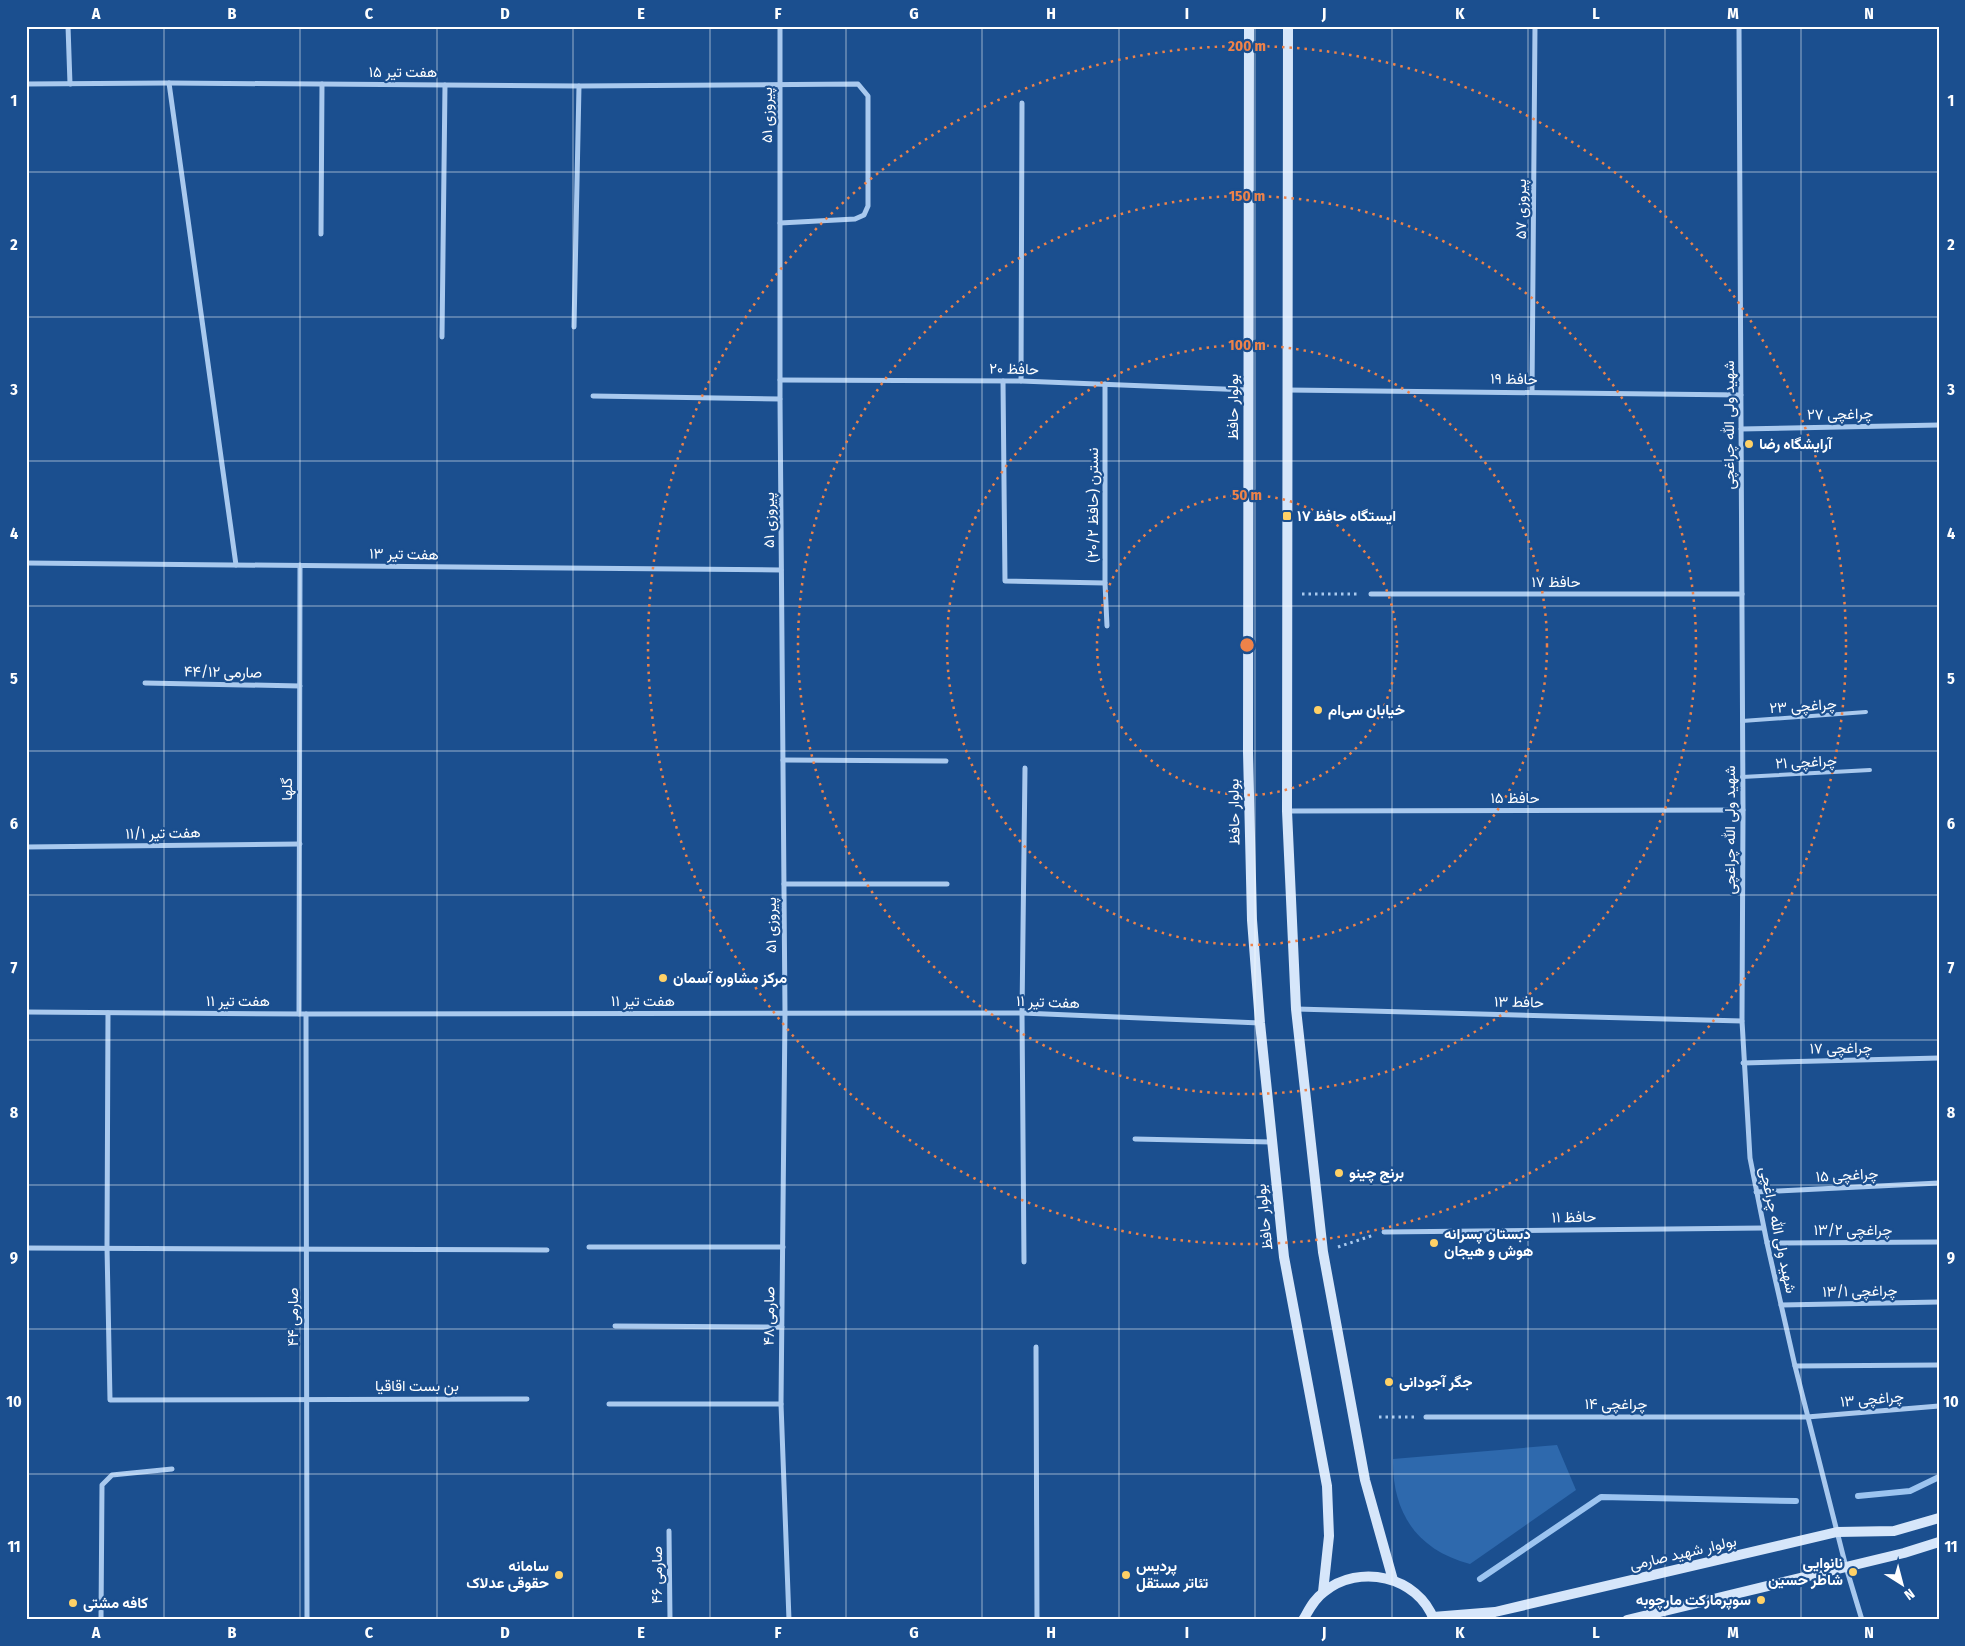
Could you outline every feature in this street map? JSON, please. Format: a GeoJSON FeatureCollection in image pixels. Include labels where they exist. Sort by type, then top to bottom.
{"type":"FeatureCollection","features":[{"type":"Feature","properties":{"kind":"street"},"geometry":{"type":"LineString","coordinates":[[68,26],[70,84]]}},
{"type":"Feature","properties":{"kind":"street","name":"پیروزی ۵۱"},"geometry":{"type":"LineString","coordinates":[[780,26],[780,399],[785,1013]]}},
{"type":"Feature","properties":{"kind":"street","name":"بولوار حافظ"},"geometry":{"type":"LineString","coordinates":[[1249,26],[1249,817],[1252,920],[1271,1142],[1284,1258],[1327,1486],[1329,1536],[1323,1592]]}},
{"type":"Feature","properties":{"kind":"street"},"geometry":{"type":"LineString","coordinates":[[1288,26],[1286,811],[1296,1009],[1323,1252],[1365,1480],[1393,1580]]}},
{"type":"Feature","properties":{"kind":"street","name":"پیروزی ۵۷"},"geometry":{"type":"LineString","coordinates":[[1532,392],[1535,26]]}},
{"type":"Feature","properties":{"kind":"street","name":"شهید ولی الله چراغچی"},"geometry":{"type":"LineString","coordinates":[[1739,26],[1742,429],[1742,1020],[1750,1158],[1763,1228],[1807,1417],[1846,1567],[1862,1620]]}},
{"type":"Feature","properties":{"kind":"street"},"geometry":{"type":"LineString","coordinates":[[169,83],[236,565]]}},
{"type":"Feature","properties":{"kind":"street","name":"هفت تیر ۱۵"},"geometry":{"type":"LineString","coordinates":[[26,84],[169,83],[579,86],[780,83],[858,84],[868,96],[868,206],[864,214],[855,219],[780,222]]}},
{"type":"Feature","properties":{"kind":"street"},"geometry":{"type":"LineString","coordinates":[[320,234],[322,84]]}},
{"type":"Feature","properties":{"kind":"street"},"geometry":{"type":"LineString","coordinates":[[442,337],[445,85]]}},
{"type":"Feature","properties":{"kind":"street"},"geometry":{"type":"LineString","coordinates":[[574,326],[579,86]]}},
{"type":"Feature","properties":{"kind":"street"},"geometry":{"type":"LineString","coordinates":[[1021,381],[1022,103]]}},
{"type":"Feature","properties":{"kind":"street","name":"حافظ ۲۰"},"geometry":{"type":"LineString","coordinates":[[780,380],[1021,381],[1248,390]]}},
{"type":"Feature","properties":{"kind":"street"},"geometry":{"type":"LineString","coordinates":[[1003,381],[1005,581],[1105,584]]}},
{"type":"Feature","properties":{"kind":"street","name":"نسترن (حافظ ۲۰/۲)"},"geometry":{"type":"LineString","coordinates":[[1105,384],[1105,584],[1107,626]]}},
{"type":"Feature","properties":{"kind":"street","name":"حافظ ۱۹"},"geometry":{"type":"LineString","coordinates":[[1287,390],[1741,395]]}},
{"type":"Feature","properties":{"kind":"street"},"geometry":{"type":"LineString","coordinates":[[593,396],[780,399]]}},
{"type":"Feature","properties":{"kind":"street","name":"چراغچی ۲۷"},"geometry":{"type":"LineString","coordinates":[[1742,429],[1939,425]]}},
{"type":"Feature","properties":{"kind":"street","name":"هفت تیر ۱۳"},"geometry":{"type":"LineString","coordinates":[[26,562],[781,570]]}},
{"type":"Feature","properties":{"kind":"street","name":"گلها"},"geometry":{"type":"LineString","coordinates":[[299,1014],[300,565]]}},
{"type":"Feature","properties":{"kind":"street","name":"حافظ ۱۷"},"geometry":{"type":"LineString","coordinates":[[1371,594],[1742,594]]}},
{"type":"Feature","properties":{"kind":"street","name":"صارمی ۴۴/۱۲"},"geometry":{"type":"LineString","coordinates":[[145,683],[300,686]]}},
{"type":"Feature","properties":{"kind":"street"},"geometry":{"type":"LineString","coordinates":[[783,760],[946,761]]}},
{"type":"Feature","properties":{"kind":"street"},"geometry":{"type":"LineString","coordinates":[[1024,1262],[1022,1013],[1025,768]]}},
{"type":"Feature","properties":{"kind":"street","name":"حافظ ۱۵"},"geometry":{"type":"LineString","coordinates":[[1286,811],[1743,810]]}},
{"type":"Feature","properties":{"kind":"street","name":"هفت تیر ۱۱/۱"},"geometry":{"type":"LineString","coordinates":[[26,847],[300,844]]}},
{"type":"Feature","properties":{"kind":"street"},"geometry":{"type":"LineString","coordinates":[[784,884],[946,884]]}},
{"type":"Feature","properties":{"kind":"street","name":"حافط ۱۳"},"geometry":{"type":"LineString","coordinates":[[1296,1009],[1742,1020]]}},
{"type":"Feature","properties":{"kind":"street","name":"هفت تیر ۱۱"},"geometry":{"type":"LineString","coordinates":[[26,1012],[299,1014],[1022,1013],[1260,1023]]}},
{"type":"Feature","properties":{"kind":"street"},"geometry":{"type":"LineString","coordinates":[[107,1248],[108,1013]]}},
{"type":"Feature","properties":{"kind":"street","name":"صارمی ۴۸"},"geometry":{"type":"LineString","coordinates":[[785,1013],[781,1404],[789,1620]]}},
{"type":"Feature","properties":{"kind":"street","name":"صارمی ۴۴"},"geometry":{"type":"LineString","coordinates":[[306,1014],[308,1620]]}},
{"type":"Feature","properties":{"kind":"street","name":"چراغچی ۱۷"},"geometry":{"type":"LineString","coordinates":[[1743,1063],[1939,1058]]}},
{"type":"Feature","properties":{"kind":"street"},"geometry":{"type":"LineString","coordinates":[[1135,1140],[1271,1142]]}},
{"type":"Feature","properties":{"kind":"street","name":"چراغچی ۱۵"},"geometry":{"type":"LineString","coordinates":[[1756,1192],[1939,1183]]}},
{"type":"Feature","properties":{"kind":"street","name":"حافظ ۱۱"},"geometry":{"type":"LineString","coordinates":[[1384,1232],[1763,1228]]}},
{"type":"Feature","properties":{"kind":"street","name":"چراغچی ۱۳/۲"},"geometry":{"type":"LineString","coordinates":[[1767,1244],[1939,1242]]}},
{"type":"Feature","properties":{"kind":"street"},"geometry":{"type":"LineString","coordinates":[[589,1247],[783,1247]]}},
{"type":"Feature","properties":{"kind":"street"},"geometry":{"type":"LineString","coordinates":[[26,1248],[547,1250]]}},
{"type":"Feature","properties":{"kind":"street","name":"بن بست اقاقیا"},"geometry":{"type":"LineString","coordinates":[[107,1248],[110,1400],[306,1398],[527,1399]]}},
{"type":"Feature","properties":{"kind":"street","name":"چراغچی ۱۳/۱"},"geometry":{"type":"LineString","coordinates":[[1781,1305],[1939,1302]]}},
{"type":"Feature","properties":{"kind":"street"},"geometry":{"type":"LineString","coordinates":[[615,1326],[782,1327]]}},
{"type":"Feature","properties":{"kind":"street"},"geometry":{"type":"LineString","coordinates":[[1036,1348],[1037,1620]]}},
{"type":"Feature","properties":{"kind":"street"},"geometry":{"type":"LineString","coordinates":[[1795,1366],[1939,1365]]}},
{"type":"Feature","properties":{"kind":"street"},"geometry":{"type":"LineString","coordinates":[[609,1404],[781,1404]]}},
{"type":"Feature","properties":{"kind":"street","name":"چراغچی ۱۳"},"geometry":{"type":"LineString","coordinates":[[1807,1417],[1939,1406]]}},
{"type":"Feature","properties":{"kind":"street","name":"چراغچی ۱۴"},"geometry":{"type":"LineString","coordinates":[[1426,1417],[1807,1417]]}},
{"type":"Feature","properties":{"kind":"street"},"geometry":{"type":"LineString","coordinates":[[101,1620],[102,1485],[112,1475],[172,1469]]}},
{"type":"Feature","properties":{"kind":"street","name":"بولوار شهید صارمی"},"geometry":{"type":"LineString","coordinates":[[1433,1618],[1496,1612],[1838,1532],[1894,1531],[1939,1518]]}},
{"type":"Feature","properties":{"kind":"street","name":"صارمی ۴۶"},"geometry":{"type":"LineString","coordinates":[[669,1531],[670,1620]]}},
{"type":"Feature","properties":{"kind":"street"},"geometry":{"type":"LineString","coordinates":[[1627,1620],[1904,1553],[1939,1542]]}},
{"type":"Feature","properties":{"kind":"street"},"geometry":{"type":"LineString","coordinates":[[1303,1620],[1311,1606],[1323,1592],[1339,1582],[1357,1577],[1375,1576],[1393,1580],[1409,1588],[1423,1601],[1433,1618]]}},
{"type":"Feature","properties":{"kind":"lane","name":"چراغچی ۲۳"},"geometry":{"type":"LineString","coordinates":[[1742,721],[1866,712]]}},
{"type":"Feature","properties":{"kind":"lane","name":"چراغچی ۲۱"},"geometry":{"type":"LineString","coordinates":[[1742,777],[1870,770]]}},
{"type":"Feature","properties":{"kind":"path"},"geometry":{"type":"LineString","coordinates":[[1286,594],[1371,594]]}},
{"type":"Feature","properties":{"kind":"path"},"geometry":{"type":"LineString","coordinates":[[1323,1252],[1384,1232]]}},
{"type":"Feature","properties":{"kind":"path"},"geometry":{"type":"LineString","coordinates":[[1378,1417],[1426,1417]]}},
{"type":"Feature","properties":{"kind":"shaded area"},"geometry":{"type":"Polygon","coordinates":[[[1557,1445],[1576,1490],[1470,1564],[1451,1558],[1422,1539],[1411,1526],[1403,1512],[1397,1496],[1393,1459],[1557,1445]]]}},
{"type":"Feature","properties":{"kind":"waterway"},"geometry":{"type":"LineString","coordinates":[[1858,1496],[1910,1491],[1939,1477]]}},
{"type":"Feature","properties":{"kind":"waterway"},"geometry":{"type":"LineString","coordinates":[[1480,1579],[1601,1497],[1796,1501]]}},
{"type":"Feature","properties":{"kind":"place","name":"آرایشگاه رضا"},"geometry":{"type":"Point","coordinates":[1749,444]}},
{"type":"Feature","properties":{"kind":"place","name":"ایستگاه حافظ ۱۷"},"geometry":{"type":"Point","coordinates":[1287,516]}},
{"type":"Feature","properties":{"kind":"place","name":"خیابان سی‌ام"},"geometry":{"type":"Point","coordinates":[1318,710]}},
{"type":"Feature","properties":{"kind":"place","name":"مرکز مشاوره آسمان"},"geometry":{"type":"Point","coordinates":[663,978]}},
{"type":"Feature","properties":{"kind":"place","name":"برنج چینو"},"geometry":{"type":"Point","coordinates":[1339,1173]}},
{"type":"Feature","properties":{"kind":"place","name":"دبستان پسرانه هوش و هیجان"},"geometry":{"type":"Point","coordinates":[1434,1243]}},
{"type":"Feature","properties":{"kind":"place","name":"جگر آجودانی"},"geometry":{"type":"Point","coordinates":[1389,1382]}},
{"type":"Feature","properties":{"kind":"place","name":"نانوایی شاطر حسین"},"geometry":{"type":"Point","coordinates":[1853,1572]}},
{"type":"Feature","properties":{"kind":"place","name":"سامانه حقوقی عدلاک"},"geometry":{"type":"Point","coordinates":[559,1575]}},
{"type":"Feature","properties":{"kind":"place","name":"پردیس تئاتر مستقل"},"geometry":{"type":"Point","coordinates":[1126,1575]}},
{"type":"Feature","properties":{"kind":"place","name":"سوپرمارکت مارچوبه"},"geometry":{"type":"Point","coordinates":[1761,1600]}},
{"type":"Feature","properties":{"kind":"place","name":"کافه مشتی"},"geometry":{"type":"Point","coordinates":[73,1603]}}]}
